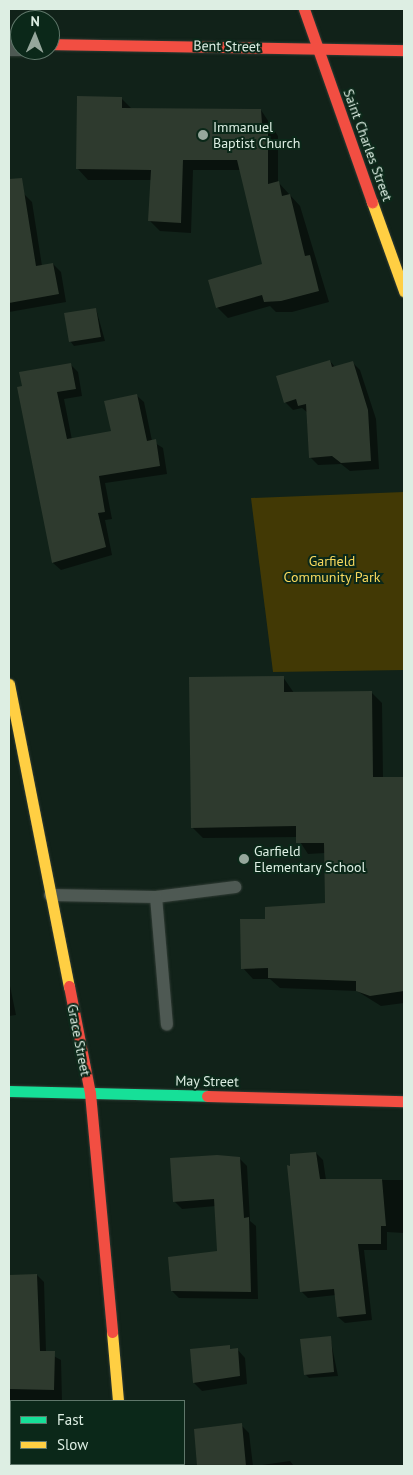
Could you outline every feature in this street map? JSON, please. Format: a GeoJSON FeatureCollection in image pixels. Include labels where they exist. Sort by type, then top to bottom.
{"type":"FeatureCollection","features":[{"type":"Feature","properties":{"kind":"street","name":"Saint Charles Street"},"geometry":{"type":"LineString","coordinates":[[304,9],[404,291]]}},
{"type":"Feature","properties":{"kind":"street","name":"Bent Street"},"geometry":{"type":"LineString","coordinates":[[60,44],[404,50]]}},
{"type":"Feature","properties":{"kind":"street","name":"Grace Street"},"geometry":{"type":"LineString","coordinates":[[9,684],[90,1093],[118,1400]]}},
{"type":"Feature","properties":{"kind":"street","name":"May Street"},"geometry":{"type":"LineString","coordinates":[[9,1091],[404,1101]]}},
{"type":"Feature","properties":{"kind":"lane"},"geometry":{"type":"LineString","coordinates":[[50,895],[156,897],[235,887]]}},
{"type":"Feature","properties":{"kind":"lane"},"geometry":{"type":"LineString","coordinates":[[156,897],[167,1025]]}},
{"type":"Feature","properties":{"kind":"green space","name":"Garfield Community Park"},"geometry":{"type":"Polygon","coordinates":[[[404,492],[404,670],[273,672],[251,498],[404,492]]]}},
{"type":"Feature","properties":{"kind":"building"},"geometry":{"type":"Polygon","coordinates":[[[77,96],[122,97],[122,108],[261,109],[262,124],[268,124],[268,184],[279,181],[282,196],[290,194],[305,256],[310,255],[319,291],[281,301],[264,302],[262,295],[216,308],[208,280],[262,264],[237,160],[183,160],[181,223],[148,221],[151,170],[76,169],[77,96]]]}},
{"type":"Feature","properties":{"kind":"building"},"geometry":{"type":"Polygon","coordinates":[[[22,178],[36,266],[53,263],[59,294],[9,303],[9,179],[22,178]]]}},
{"type":"Feature","properties":{"kind":"building"},"geometry":{"type":"Polygon","coordinates":[[[96,308],[101,337],[69,342],[64,313],[96,308]]]}},
{"type":"Feature","properties":{"kind":"building"},"geometry":{"type":"Polygon","coordinates":[[[330,360],[332,367],[353,361],[368,410],[371,461],[341,463],[332,456],[309,458],[306,404],[298,406],[296,399],[284,403],[276,376],[330,360]]]}},
{"type":"Feature","properties":{"kind":"building"},"geometry":{"type":"Polygon","coordinates":[[[71,363],[76,389],[57,392],[67,439],[111,431],[104,401],[137,394],[147,441],[156,439],[160,466],[99,476],[105,512],[98,513],[106,547],[52,563],[17,387],[22,386],[19,372],[71,363]]]}},
{"type":"Feature","properties":{"kind":"building","name":"Garfield Elementary School"},"geometry":{"type":"Polygon","coordinates":[[[284,676],[284,692],[372,691],[373,777],[404,777],[404,991],[370,996],[356,991],[356,981],[268,978],[268,968],[241,969],[240,919],[265,919],[265,907],[325,903],[324,843],[296,843],[296,826],[191,828],[189,677],[284,676]]]}},
{"type":"Feature","properties":{"kind":"building"},"geometry":{"type":"Polygon","coordinates":[[[316,1152],[320,1179],[382,1179],[386,1226],[381,1226],[381,1244],[358,1244],[366,1314],[337,1317],[334,1289],[300,1292],[287,1165],[290,1166],[290,1154],[316,1152]]]}},
{"type":"Feature","properties":{"kind":"building"},"geometry":{"type":"Polygon","coordinates":[[[217,1155],[240,1157],[244,1218],[249,1217],[251,1292],[171,1291],[168,1257],[217,1251],[214,1199],[173,1202],[170,1158],[217,1155]]]}},
{"type":"Feature","properties":{"kind":"building"},"geometry":{"type":"Polygon","coordinates":[[[37,1274],[40,1351],[55,1351],[54,1390],[9,1389],[9,1275],[37,1274]]]}},
{"type":"Feature","properties":{"kind":"building"},"geometry":{"type":"Polygon","coordinates":[[[331,1336],[334,1372],[304,1375],[300,1339],[331,1336]]]}},
{"type":"Feature","properties":{"kind":"building"},"geometry":{"type":"Polygon","coordinates":[[[230,1345],[230,1349],[238,1348],[240,1376],[193,1383],[190,1349],[230,1345]]]}},
{"type":"Feature","properties":{"kind":"building"},"geometry":{"type":"Polygon","coordinates":[[[242,1423],[246,1466],[197,1466],[194,1429],[242,1423]]]}},
{"type":"Feature","properties":{"kind":"traffic: fast"},"geometry":{"type":"LineString","coordinates":[[9,1091],[207,1096]]}},
{"type":"Feature","properties":{"kind":"traffic: slow"},"geometry":{"type":"LineString","coordinates":[[372,202],[404,291]]}},
{"type":"Feature","properties":{"kind":"traffic: slow"},"geometry":{"type":"LineString","coordinates":[[9,684],[69,986]]}},
{"type":"Feature","properties":{"kind":"traffic: slow"},"geometry":{"type":"LineString","coordinates":[[112,1332],[118,1400]]}},
{"type":"Feature","properties":{"kind":"traffic: jam"},"geometry":{"type":"LineString","coordinates":[[304,9],[372,202]]}},
{"type":"Feature","properties":{"kind":"traffic: jam"},"geometry":{"type":"LineString","coordinates":[[60,44],[404,50]]}},
{"type":"Feature","properties":{"kind":"traffic: jam"},"geometry":{"type":"LineString","coordinates":[[69,986],[90,1093],[112,1332]]}},
{"type":"Feature","properties":{"kind":"traffic: jam"},"geometry":{"type":"LineString","coordinates":[[207,1096],[404,1101]]}},
{"type":"Feature","properties":{"kind":"place","name":"Immanuel Baptist Church"},"geometry":{"type":"Point","coordinates":[203,135]}},
{"type":"Feature","properties":{"kind":"place","name":"Garfield Elementary School"},"geometry":{"type":"Point","coordinates":[244,859]}}]}
